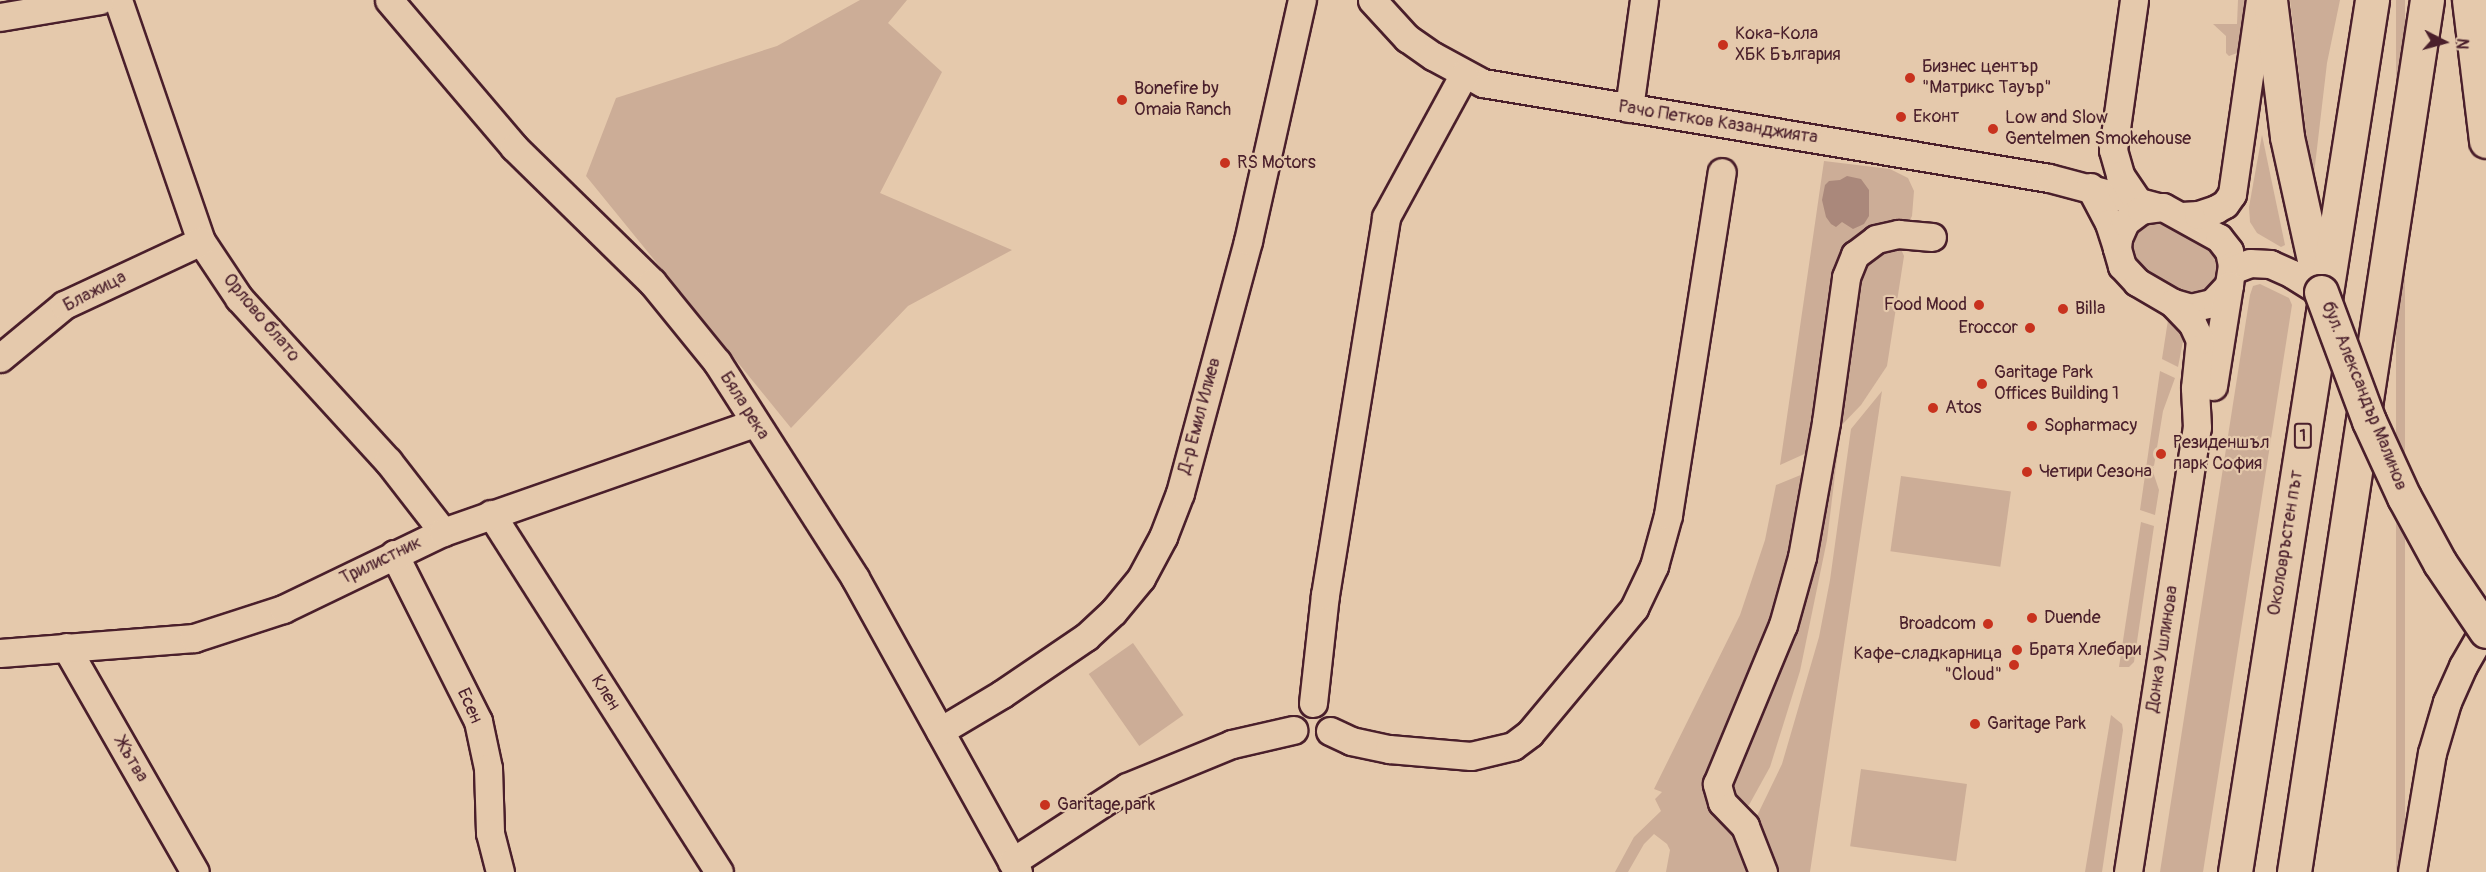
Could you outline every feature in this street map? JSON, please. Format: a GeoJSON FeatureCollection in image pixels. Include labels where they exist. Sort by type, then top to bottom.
{"type":"FeatureCollection","features":[{"type":"Feature","properties":{"kind":"main road","name":"бул. Александър Малинов"},"geometry":{"type":"LineString","coordinates":[[2270,0],[2287,137],[2321,292],[2369,421],[2404,497],[2440,563],[2486,631]]}},
{"type":"Feature","properties":{"kind":"main road","name":"Околовръстен път"},"geometry":{"type":"LineString","coordinates":[[2235,872],[2372,0]]}},
{"type":"Feature","properties":{"kind":"main road"},"geometry":{"type":"LineString","coordinates":[[2294,872],[2427,0]]}},
{"type":"Feature","properties":{"kind":"main road"},"geometry":{"type":"LineString","coordinates":[[2469,0],[2486,141]]}},
{"type":"Feature","properties":{"kind":"street"},"geometry":{"type":"LineString","coordinates":[[0,17],[100,0]]}},
{"type":"Feature","properties":{"kind":"street","name":"Орлово блато"},"geometry":{"type":"LineString","coordinates":[[118,0],[201,241],[239,298],[388,461],[443,532]]}},
{"type":"Feature","properties":{"kind":"street","name":"Бяла река"},"geometry":{"type":"LineString","coordinates":[[389,0],[514,147],[652,282],[717,362],[855,578],[1015,867]]}},
{"type":"Feature","properties":{"kind":"street","name":"Д-р Емил Илиев"},"geometry":{"type":"LineString","coordinates":[[940,731],[1002,694],[1086,637],[1113,612],[1141,578],[1163,537],[1180,493],[1248,241],[1302,0]]}},
{"type":"Feature","properties":{"kind":"street","name":"Рачо Петков Казанджията"},"geometry":{"type":"LineString","coordinates":[[1372,0],[1407,38],[1464,74],[1483,83],[1944,159],[2090,187],[2159,208]]}},
{"type":"Feature","properties":{"kind":"street"},"geometry":{"type":"LineString","coordinates":[[1629,108],[1644,0]]}},
{"type":"Feature","properties":{"kind":"street"},"geometry":{"type":"LineString","coordinates":[[2114,150],[2096,171],[2090,187],[2109,223],[2122,266],[2131,277],[2173,303],[2191,308],[2204,306],[2219,298],[2230,277],[2232,258],[2219,238],[2159,208],[2120,175],[2114,150],[2134,0]]}},
{"type":"Feature","properties":{"kind":"street"},"geometry":{"type":"LineString","coordinates":[[2118,248],[2118,238],[2125,222],[2141,210],[2159,208],[2198,215],[2225,204],[2232,195],[2260,0]]}},
{"type":"Feature","properties":{"kind":"street"},"geometry":{"type":"LineString","coordinates":[[1313,703],[1325,595],[1386,216],[1464,74]]}},
{"type":"Feature","properties":{"kind":"street"},"geometry":{"type":"LineString","coordinates":[[1330,731],[1368,746],[1389,750],[1471,756],[1513,746],[1530,733],[1634,608],[1654,566],[1668,515],[1722,172]]}},
{"type":"Feature","properties":{"kind":"street"},"geometry":{"type":"LineString","coordinates":[[1763,872],[1745,826],[1722,802],[1717,784],[1775,644],[1796,581],[1813,505],[1845,278],[1855,255],[1876,239],[1898,234],[1932,237]]}},
{"type":"Feature","properties":{"kind":"street","name":"Блажица"},"geometry":{"type":"LineString","coordinates":[[0,358],[64,305],[201,241]]}},
{"type":"Feature","properties":{"kind":"street"},"geometry":{"type":"LineString","coordinates":[[2230,277],[2250,263],[2270,264],[2292,274],[2321,292]]}},
{"type":"Feature","properties":{"kind":"street","name":"Донка Ушлинова"},"geometry":{"type":"LineString","coordinates":[[2128,872],[2198,427],[2212,390],[2230,277]]}},
{"type":"Feature","properties":{"kind":"street","name":"Донка Ушлинова"},"geometry":{"type":"LineString","coordinates":[[2173,303],[2192,323],[2200,340],[2195,388],[2198,427]]}},
{"type":"Feature","properties":{"kind":"street","name":"Трилистник"},"geometry":{"type":"LineString","coordinates":[[0,653],[194,638],[283,609],[443,532],[754,423]]}},
{"type":"Feature","properties":{"kind":"street","name":"Клен"},"geometry":{"type":"LineString","coordinates":[[491,514],[719,872]]}},
{"type":"Feature","properties":{"kind":"street","name":"Есен"},"geometry":{"type":"LineString","coordinates":[[394,554],[478,721],[488,768],[490,833],[500,872]]}},
{"type":"Feature","properties":{"kind":"street"},"geometry":{"type":"LineString","coordinates":[[2412,872],[2435,742],[2447,702],[2463,666],[2486,626]]}},
{"type":"Feature","properties":{"kind":"street","name":"Жътва"},"geometry":{"type":"LineString","coordinates":[[66,647],[195,872]]}},
{"type":"Feature","properties":{"kind":"street"},"geometry":{"type":"LineString","coordinates":[[1313,703],[1326,709],[1330,716],[1330,731],[1319,742],[1312,743],[1298,737],[1293,730],[1292,723],[1298,709],[1313,703]]}},
{"type":"Feature","properties":{"kind":"street"},"geometry":{"type":"LineString","coordinates":[[1015,867],[1127,788],[1232,744],[1293,730]]}},
{"type":"Feature","properties":{"kind":"shaded area"},"geometry":{"type":"Polygon","coordinates":[[[860,0],[907,0],[888,23],[942,72],[880,193],[1012,250],[908,306],[791,428],[586,176],[616,98],[777,46],[860,0]]]}},
{"type":"Feature","properties":{"kind":"shaded area"},"geometry":{"type":"Polygon","coordinates":[[[2238,0],[2244,0],[2242,49],[2229,56],[2226,53],[2226,36],[2213,24],[2237,24],[2238,0]]]}},
{"type":"Feature","properties":{"kind":"shaded area"},"geometry":{"type":"Polygon","coordinates":[[[2290,0],[2340,0],[2327,63],[2314,174],[2306,132],[2290,0]]]}},
{"type":"Feature","properties":{"kind":"shaded area"},"geometry":{"type":"Polygon","coordinates":[[[2396,0],[2405,0],[2405,872],[2396,872],[2396,0]]]}},
{"type":"Feature","properties":{"kind":"shaded area"},"geometry":{"type":"Polygon","coordinates":[[[2262,135],[2285,245],[2281,247],[2257,233],[2250,222],[2249,207],[2262,135]]]}},
{"type":"Feature","properties":{"kind":"shaded area"},"geometry":{"type":"Polygon","coordinates":[[[1824,161],[1890,169],[1908,178],[1914,191],[1912,216],[1909,222],[1865,234],[1811,451],[1780,465],[1824,161]]]}},
{"type":"Feature","properties":{"kind":"shaded area"},"geometry":{"type":"Polygon","coordinates":[[[1847,176],[1861,179],[1869,190],[1869,216],[1864,224],[1853,229],[1842,222],[1836,227],[1831,224],[1826,217],[1822,200],[1825,185],[1829,181],[1840,180],[1847,176]]]}},
{"type":"Feature","properties":{"kind":"shaded area"},"geometry":{"type":"Polygon","coordinates":[[[2153,221],[2163,221],[2211,249],[2219,265],[2218,275],[2208,289],[2201,293],[2185,294],[2140,266],[2133,249],[2134,239],[2138,231],[2153,221]]]}},
{"type":"Feature","properties":{"kind":"shaded area"},"geometry":{"type":"Polygon","coordinates":[[[1900,247],[1904,256],[1887,366],[1861,405],[1838,429],[1854,268],[1875,248],[1900,247]]]}},
{"type":"Feature","properties":{"kind":"shaded area"},"geometry":{"type":"Polygon","coordinates":[[[2260,284],[2289,298],[2292,305],[2203,872],[2160,872],[2250,295],[2253,286],[2260,284]]]}},
{"type":"Feature","properties":{"kind":"shaded area"},"geometry":{"type":"Polygon","coordinates":[[[2168,320],[2175,325],[2183,341],[2178,367],[2162,359],[2168,320]]]}},
{"type":"Feature","properties":{"kind":"shaded area"},"geometry":{"type":"Polygon","coordinates":[[[2160,371],[2175,378],[2163,411],[2153,472],[2159,490],[2155,515],[2140,510],[2160,371]]]}},
{"type":"Feature","properties":{"kind":"shaded area"},"geometry":{"type":"Polygon","coordinates":[[[1882,391],[1810,872],[1771,872],[1754,822],[1782,764],[1819,637],[1830,580],[1851,429],[1882,391]]]}},
{"type":"Feature","properties":{"kind":"shaded area"},"geometry":{"type":"Polygon","coordinates":[[[1839,442],[1827,540],[1800,671],[1770,767],[1749,805],[1744,807],[1725,792],[1827,455],[1839,442]]]}},
{"type":"Feature","properties":{"kind":"shaded area"},"geometry":{"type":"Polygon","coordinates":[[[1808,472],[1801,522],[1723,808],[1757,872],[1666,872],[1670,850],[1667,844],[1654,834],[1644,844],[1628,872],[1615,872],[1634,837],[1661,811],[1655,799],[1662,792],[1654,789],[1740,615],[1765,540],[1776,485],[1808,472]]]}},
{"type":"Feature","properties":{"kind":"shaded area"},"geometry":{"type":"Polygon","coordinates":[[[1901,476],[2011,491],[2000,567],[1890,551],[1901,476]]]}},
{"type":"Feature","properties":{"kind":"shaded area"},"geometry":{"type":"Polygon","coordinates":[[[2141,522],[2154,526],[2134,662],[2129,667],[2119,667],[2141,522]]]}},
{"type":"Feature","properties":{"kind":"shaded area"},"geometry":{"type":"Polygon","coordinates":[[[1133,643],[1183,715],[1139,746],[1089,674],[1133,643]]]}},
{"type":"Feature","properties":{"kind":"shaded area"},"geometry":{"type":"Polygon","coordinates":[[[2111,715],[2122,724],[2123,730],[2102,872],[2085,872],[2111,715]]]}},
{"type":"Feature","properties":{"kind":"shaded area"},"geometry":{"type":"Polygon","coordinates":[[[1861,769],[1967,784],[1956,861],[1850,846],[1861,769]]]}},
{"type":"Feature","properties":{"kind":"place","name":"Кока-Кола ХБК България"},"geometry":{"type":"Point","coordinates":[1723,45]}},
{"type":"Feature","properties":{"kind":"place","name":"Бизнес център \"Матрикс Тауър\""},"geometry":{"type":"Point","coordinates":[1910,78]}},
{"type":"Feature","properties":{"kind":"place","name":"Bonefire by Omaia Ranch"},"geometry":{"type":"Point","coordinates":[1122,100]}},
{"type":"Feature","properties":{"kind":"place","name":"Еконт"},"geometry":{"type":"Point","coordinates":[1901,117]}},
{"type":"Feature","properties":{"kind":"place","name":"Low and Slow Gentelmen Smokehouse"},"geometry":{"type":"Point","coordinates":[1993,129]}},
{"type":"Feature","properties":{"kind":"place","name":"RS Motors"},"geometry":{"type":"Point","coordinates":[1225,163]}},
{"type":"Feature","properties":{"kind":"place","name":"Food Mood"},"geometry":{"type":"Point","coordinates":[1979,305]}},
{"type":"Feature","properties":{"kind":"place","name":"Billa"},"geometry":{"type":"Point","coordinates":[2063,309]}},
{"type":"Feature","properties":{"kind":"place","name":"Eroccor"},"geometry":{"type":"Point","coordinates":[2030,328]}},
{"type":"Feature","properties":{"kind":"place","name":"Garitage Park Offices Building 1"},"geometry":{"type":"Point","coordinates":[1982,384]}},
{"type":"Feature","properties":{"kind":"place","name":"Atos"},"geometry":{"type":"Point","coordinates":[1933,408]}},
{"type":"Feature","properties":{"kind":"place","name":"Sopharmacy"},"geometry":{"type":"Point","coordinates":[2032,426]}},
{"type":"Feature","properties":{"kind":"place","name":"Резиденшъл парк София"},"geometry":{"type":"Point","coordinates":[2161,454]}},
{"type":"Feature","properties":{"kind":"place","name":"Четири Сезона"},"geometry":{"type":"Point","coordinates":[2027,472]}},
{"type":"Feature","properties":{"kind":"place","name":"Duende"},"geometry":{"type":"Point","coordinates":[2032,618]}},
{"type":"Feature","properties":{"kind":"place","name":"Broadcom"},"geometry":{"type":"Point","coordinates":[1988,624]}},
{"type":"Feature","properties":{"kind":"place","name":"Братя Хлебари"},"geometry":{"type":"Point","coordinates":[2017,650]}},
{"type":"Feature","properties":{"kind":"place","name":"Кафе-сладкарница \"Cloud\""},"geometry":{"type":"Point","coordinates":[2014,665]}},
{"type":"Feature","properties":{"kind":"place","name":"Garitage Park"},"geometry":{"type":"Point","coordinates":[1975,724]}},
{"type":"Feature","properties":{"kind":"place","name":"Garitage park"},"geometry":{"type":"Point","coordinates":[1045,805]}}]}
